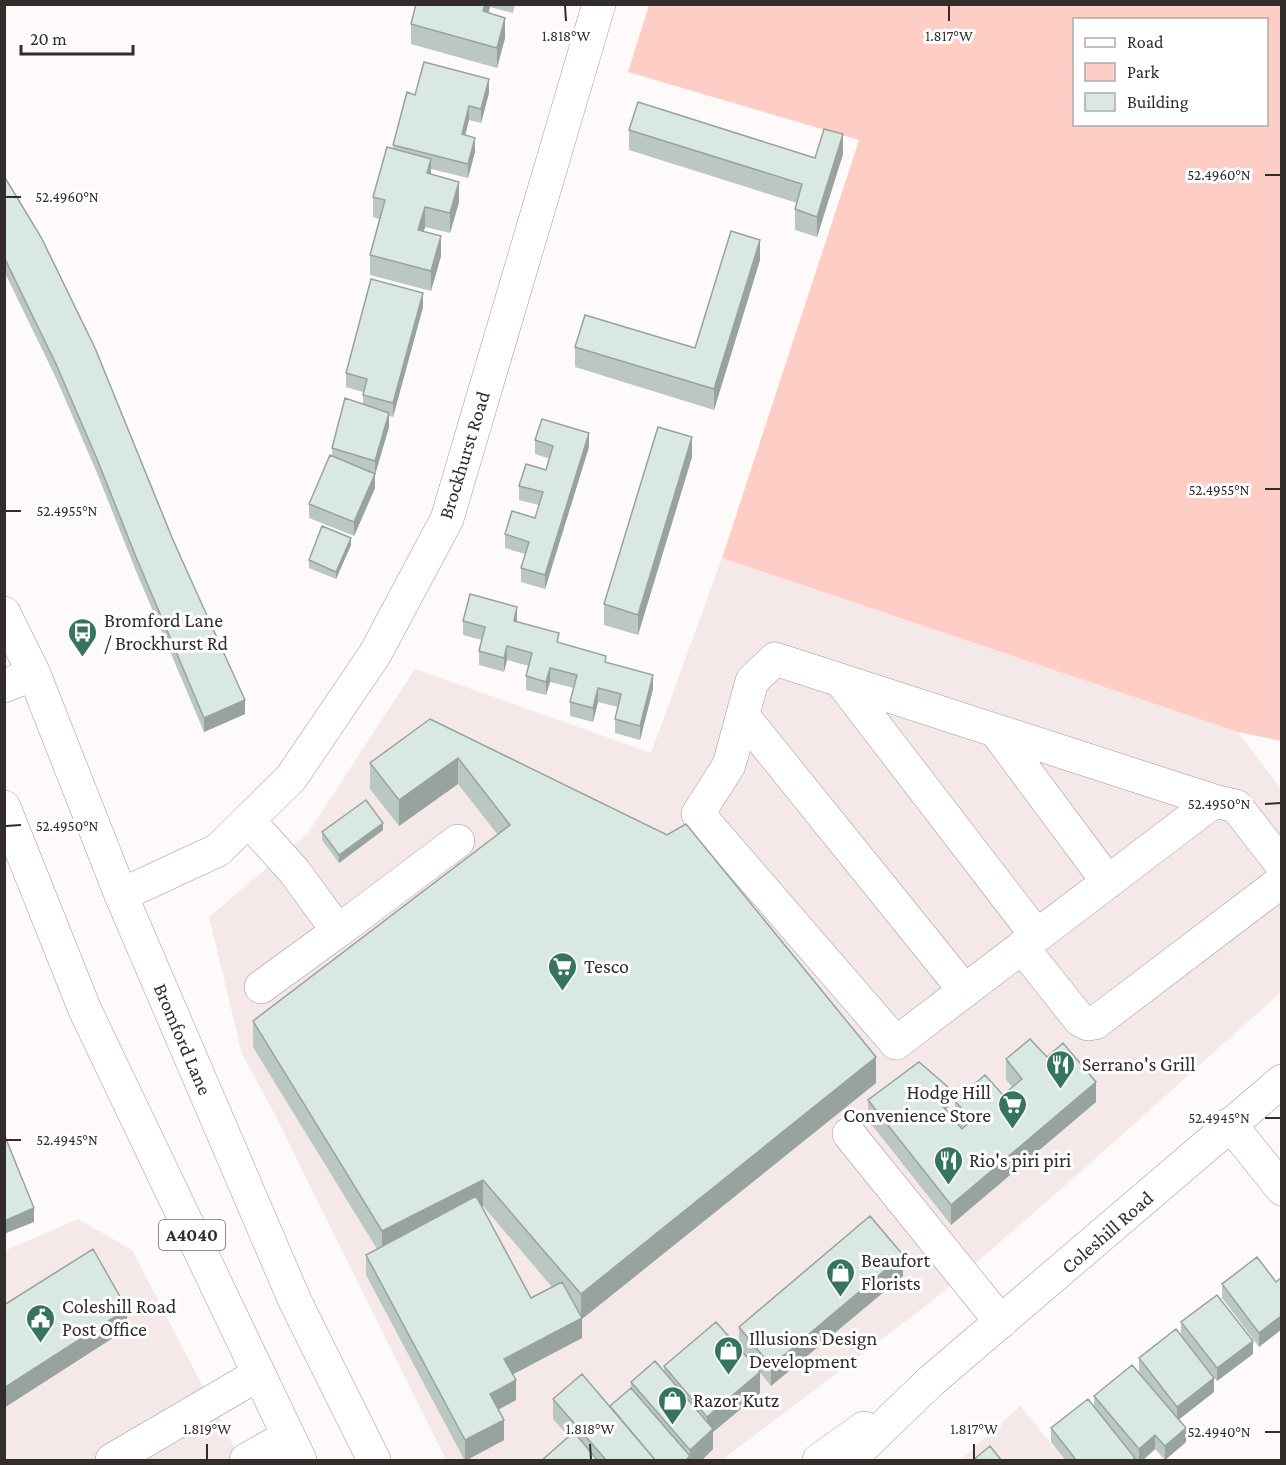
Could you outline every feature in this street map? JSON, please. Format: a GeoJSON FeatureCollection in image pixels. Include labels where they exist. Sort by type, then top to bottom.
{"type":"FeatureCollection","features":[{"type":"Feature","properties":{"kind":"main road","name":"Brockhurst Road"},"geometry":{"type":"LineString","coordinates":[[121,895],[218,850],[291,778],[375,654],[447,519],[599,4]]}},
{"type":"Feature","properties":{"kind":"main road","name":"Bromford Lane"},"geometry":{"type":"LineString","coordinates":[[4,613],[34,674],[121,895],[295,1301],[374,1461]]}},
{"type":"Feature","properties":{"kind":"main road"},"geometry":{"type":"LineString","coordinates":[[1214,801],[896,1043],[698,814],[729,765],[753,681],[775,659],[1214,801],[1236,806],[1281,865]]}},
{"type":"Feature","properties":{"kind":"main road"},"geometry":{"type":"LineString","coordinates":[[4,686],[34,674]]}},
{"type":"Feature","properties":{"kind":"main road"},"geometry":{"type":"LineString","coordinates":[[842,681],[1030,942],[1080,1020],[1088,1024],[1095,1023],[1281,881]]}},
{"type":"Feature","properties":{"kind":"main road"},"geometry":{"type":"LineString","coordinates":[[743,716],[965,991]]}},
{"type":"Feature","properties":{"kind":"main road"},"geometry":{"type":"LineString","coordinates":[[995,730],[1108,882]]}},
{"type":"Feature","properties":{"kind":"main road","name":"A4040"},"geometry":{"type":"LineString","coordinates":[[4,807],[85,1010],[294,1448]]}},
{"type":"Feature","properties":{"kind":"main road"},"geometry":{"type":"LineString","coordinates":[[248,820],[294,872],[338,931]]}},
{"type":"Feature","properties":{"kind":"main road"},"geometry":{"type":"LineString","coordinates":[[261,987],[458,841]]}},
{"type":"Feature","properties":{"kind":"main road","name":"Coleshill Road"},"geometry":{"type":"LineString","coordinates":[[849,1461],[931,1381],[1281,1081]]}},
{"type":"Feature","properties":{"kind":"main road"},"geometry":{"type":"LineString","coordinates":[[1230,1124],[1281,1189]]}},
{"type":"Feature","properties":{"kind":"main road"},"geometry":{"type":"LineString","coordinates":[[849,1134],[1001,1322]]}},
{"type":"Feature","properties":{"kind":"main road"},"geometry":{"type":"LineString","coordinates":[[112,1461],[259,1374]]}},
{"type":"Feature","properties":{"kind":"main road","name":"Coleshill Road"},"geometry":{"type":"LineString","coordinates":[[819,1461],[931,1381]]}},
{"type":"Feature","properties":{"kind":"main road"},"geometry":{"type":"LineString","coordinates":[[246,1461],[294,1448]]}},
{"type":"Feature","properties":{"kind":"shaded area"},"geometry":{"type":"Polygon","coordinates":[[[722,558],[1238,732],[1281,789],[1281,992],[1075,1177],[931,1302],[722,1460],[446,1460],[272,1109],[242,1054],[209,917],[308,833],[415,669],[651,753],[722,558]]]}},
{"type":"Feature","properties":{"kind":"shaded area"},"geometry":{"type":"Polygon","coordinates":[[[78,1219],[132,1250],[241,1460],[5,1460],[4,1251],[78,1219]]]}},
{"type":"Feature","properties":{"kind":"shaded area"},"geometry":{"type":"Polygon","coordinates":[[[1020,1406],[1065,1460],[960,1460],[1020,1406]]]}},
{"type":"Feature","properties":{"kind":"green space"},"geometry":{"type":"Polygon","coordinates":[[[649,5],[1281,5],[1281,741],[1238,732],[722,558],[859,140],[628,72],[649,5]]]}},
{"type":"Feature","properties":{"kind":"building"},"geometry":{"type":"Polygon","coordinates":[[[416,4],[485,4],[483,11],[505,18],[497,48],[411,24],[416,4]]]}},
{"type":"Feature","properties":{"kind":"building"},"geometry":{"type":"Polygon","coordinates":[[[424,62],[489,79],[481,109],[469,106],[462,134],[475,138],[468,164],[393,145],[407,92],[415,95],[424,62]]]}},
{"type":"Feature","properties":{"kind":"building"},"geometry":{"type":"Polygon","coordinates":[[[638,102],[815,158],[824,129],[843,134],[817,217],[795,209],[802,184],[629,130],[638,102]]]}},
{"type":"Feature","properties":{"kind":"building"},"geometry":{"type":"Polygon","coordinates":[[[387,147],[431,159],[427,173],[459,182],[450,213],[425,207],[418,230],[441,236],[431,271],[370,255],[385,200],[373,197],[387,147]]]}},
{"type":"Feature","properties":{"kind":"building"},"geometry":{"type":"Polygon","coordinates":[[[4,176],[41,237],[95,348],[173,540],[245,700],[204,718],[56,364],[4,257],[4,176]]]}},
{"type":"Feature","properties":{"kind":"building"},"geometry":{"type":"Polygon","coordinates":[[[731,231],[760,240],[714,389],[575,347],[585,315],[695,348],[731,231]]]}},
{"type":"Feature","properties":{"kind":"building"},"geometry":{"type":"Polygon","coordinates":[[[371,279],[423,293],[393,403],[363,395],[367,379],[346,373],[371,279]]]}},
{"type":"Feature","properties":{"kind":"building"},"geometry":{"type":"Polygon","coordinates":[[[345,398],[389,413],[375,461],[332,448],[345,398]]]}},
{"type":"Feature","properties":{"kind":"building"},"geometry":{"type":"Polygon","coordinates":[[[542,419],[589,433],[545,575],[521,568],[529,542],[505,534],[512,511],[535,518],[543,492],[519,486],[526,464],[546,470],[553,446],[535,440],[542,419]]]}},
{"type":"Feature","properties":{"kind":"building"},"geometry":{"type":"Polygon","coordinates":[[[658,427],[692,437],[638,615],[604,604],[658,427]]]}},
{"type":"Feature","properties":{"kind":"building"},"geometry":{"type":"Polygon","coordinates":[[[330,455],[375,474],[354,522],[309,504],[330,455]]]}},
{"type":"Feature","properties":{"kind":"building"},"geometry":{"type":"Polygon","coordinates":[[[322,526],[351,538],[336,572],[309,560],[322,526]]]}},
{"type":"Feature","properties":{"kind":"building"},"geometry":{"type":"Polygon","coordinates":[[[470,594],[517,607],[514,621],[559,633],[557,642],[606,656],[605,662],[653,675],[640,726],[615,719],[621,694],[598,688],[593,708],[570,702],[577,675],[550,668],[546,682],[526,676],[532,653],[507,646],[504,658],[479,651],[485,627],[463,621],[470,594]]]}},
{"type":"Feature","properties":{"kind":"building","name":"Tesco"},"geometry":{"type":"Polygon","coordinates":[[[430,719],[667,835],[686,824],[876,1057],[581,1294],[483,1180],[382,1231],[253,1021],[510,825],[458,758],[399,800],[370,763],[430,719]]]}},
{"type":"Feature","properties":{"kind":"building"},"geometry":{"type":"Polygon","coordinates":[[[366,800],[383,823],[339,855],[322,832],[366,800]]]}},
{"type":"Feature","properties":{"kind":"building"},"geometry":{"type":"Polygon","coordinates":[[[1030,1039],[1047,1057],[1063,1043],[1096,1082],[951,1205],[868,1100],[919,1062],[948,1087],[936,1098],[962,1129],[972,1120],[955,1101],[985,1075],[1003,1095],[1022,1079],[1006,1059],[1030,1039]]]}},
{"type":"Feature","properties":{"kind":"building"},"geometry":{"type":"Polygon","coordinates":[[[4,1134],[34,1208],[4,1221],[4,1134]]]}},
{"type":"Feature","properties":{"kind":"building"},"geometry":{"type":"Polygon","coordinates":[[[476,1196],[531,1298],[562,1282],[582,1318],[504,1359],[516,1380],[490,1394],[504,1420],[465,1440],[366,1255],[476,1196]]]}},
{"type":"Feature","properties":{"kind":"building"},"geometry":{"type":"Polygon","coordinates":[[[870,1216],[903,1255],[771,1366],[739,1327],[870,1216]]]}},
{"type":"Feature","properties":{"kind":"building"},"geometry":{"type":"Polygon","coordinates":[[[93,1249],[127,1309],[4,1388],[4,1305],[93,1249]]]}},
{"type":"Feature","properties":{"kind":"building"},"geometry":{"type":"Polygon","coordinates":[[[1257,1257],[1276,1282],[1281,1278],[1281,1316],[1259,1333],[1222,1284],[1257,1257]]]}},
{"type":"Feature","properties":{"kind":"building"},"geometry":{"type":"Polygon","coordinates":[[[1217,1295],[1253,1341],[1217,1368],[1181,1322],[1217,1295]]]}},
{"type":"Feature","properties":{"kind":"building"},"geometry":{"type":"Polygon","coordinates":[[[716,1322],[760,1372],[707,1417],[664,1366],[716,1322]]]}},
{"type":"Feature","properties":{"kind":"building"},"geometry":{"type":"Polygon","coordinates":[[[1176,1329],[1214,1378],[1177,1407],[1139,1358],[1176,1329]]]}},
{"type":"Feature","properties":{"kind":"building"},"geometry":{"type":"Polygon","coordinates":[[[655,1361],[713,1429],[690,1450],[631,1382],[655,1361]]]}},
{"type":"Feature","properties":{"kind":"building"},"geometry":{"type":"Polygon","coordinates":[[[1132,1365],[1186,1428],[1165,1446],[1155,1435],[1139,1449],[1094,1396],[1132,1365]]]}},
{"type":"Feature","properties":{"kind":"building"},"geometry":{"type":"Polygon","coordinates":[[[582,1374],[656,1461],[607,1461],[553,1399],[582,1374]]]}},
{"type":"Feature","properties":{"kind":"building"},"geometry":{"type":"Polygon","coordinates":[[[631,1388],[690,1456],[685,1461],[656,1461],[610,1406],[631,1388]]]}},
{"type":"Feature","properties":{"kind":"building"},"geometry":{"type":"Polygon","coordinates":[[[1088,1399],[1135,1458],[1131,1461],[1077,1461],[1051,1428],[1088,1399]]]}},
{"type":"Feature","properties":{"kind":"building"},"geometry":{"type":"Polygon","coordinates":[[[574,1432],[598,1461],[541,1461],[574,1432]]]}},
{"type":"Feature","properties":{"kind":"building"},"geometry":{"type":"Polygon","coordinates":[[[990,1446],[1002,1461],[972,1461],[990,1446]]]}},
{"type":"Feature","properties":{"kind":"place","name":"Bromford Lane / Brockhurst Rd"},"geometry":{"type":"Point","coordinates":[83,658]}},
{"type":"Feature","properties":{"kind":"place","name":"Tesco"},"geometry":{"type":"Point","coordinates":[563,992]}},
{"type":"Feature","properties":{"kind":"place","name":"Serrano's Grill"},"geometry":{"type":"Point","coordinates":[1061,1090]}},
{"type":"Feature","properties":{"kind":"place","name":"Hodge Hill Convenience Store"},"geometry":{"type":"Point","coordinates":[1012,1130]}},
{"type":"Feature","properties":{"kind":"place","name":"Rio's piri piri"},"geometry":{"type":"Point","coordinates":[948,1186]}},
{"type":"Feature","properties":{"kind":"place","name":"Beaufort Florists"},"geometry":{"type":"Point","coordinates":[840,1298]}},
{"type":"Feature","properties":{"kind":"place","name":"Coleshill Road Post Office"},"geometry":{"type":"Point","coordinates":[41,1344]}},
{"type":"Feature","properties":{"kind":"place","name":"Illusions Design Development"},"geometry":{"type":"Point","coordinates":[728,1376]}},
{"type":"Feature","properties":{"kind":"place","name":"Razor Kutz"},"geometry":{"type":"Point","coordinates":[672,1426]}}]}
